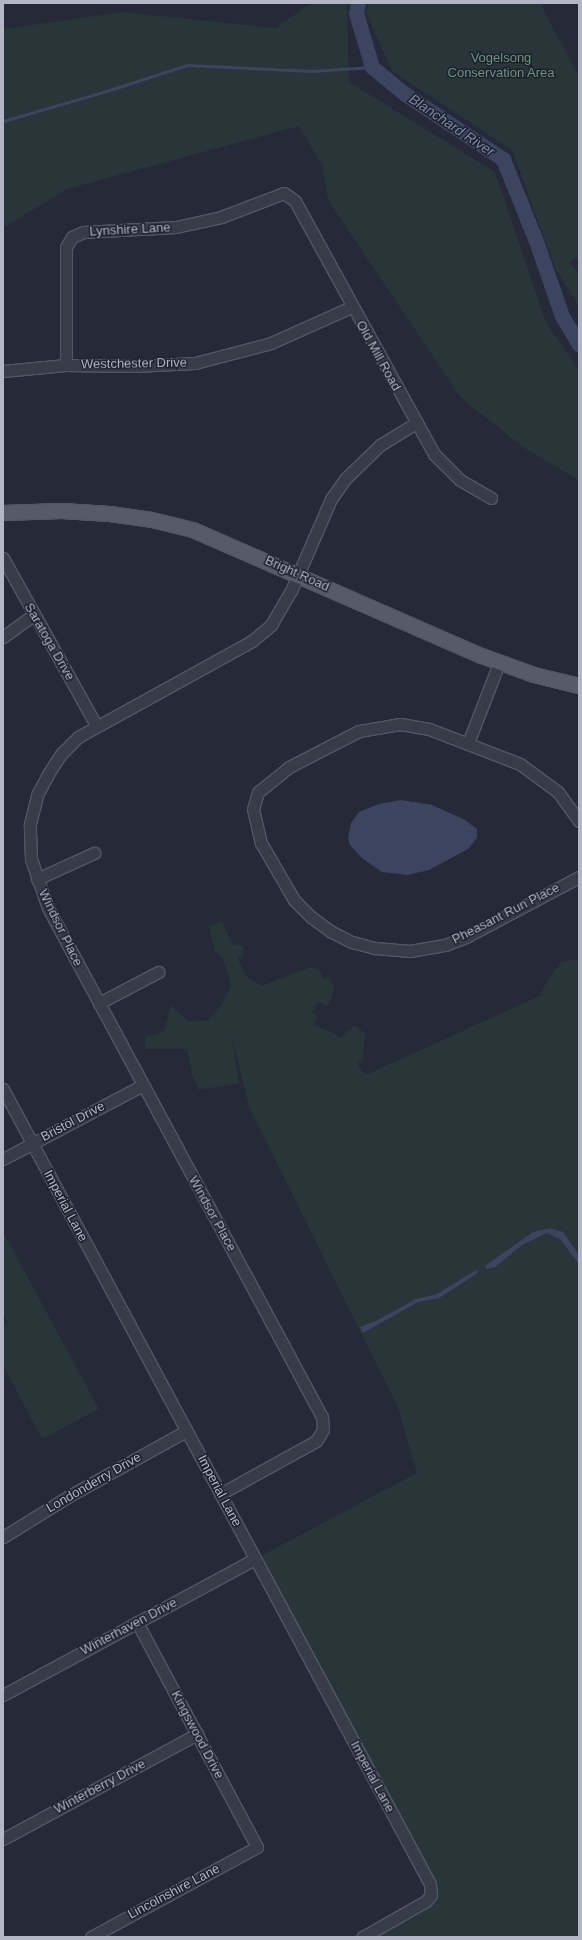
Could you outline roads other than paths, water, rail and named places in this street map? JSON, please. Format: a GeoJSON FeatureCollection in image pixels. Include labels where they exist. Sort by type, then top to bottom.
{"type":"FeatureCollection","features":[{"type":"Feature","properties":{"kind":"main road","name":"Bright Road"},"geometry":{"type":"LineString","coordinates":[[3,513],[86,512],[152,520],[210,536],[499,663],[579,686]]}},
{"type":"Feature","properties":{"kind":"street","name":"Old Mill Road"},"geometry":{"type":"LineString","coordinates":[[288,194],[295,201],[351,307],[434,454],[451,472],[470,487],[492,498]]}},
{"type":"Feature","properties":{"kind":"street","name":"Lynshire Lane"},"geometry":{"type":"LineString","coordinates":[[66,365],[66,247],[72,236],[83,232],[176,227],[221,217],[275,195],[288,194]]}},
{"type":"Feature","properties":{"kind":"street","name":"Westchester Drive"},"geometry":{"type":"LineString","coordinates":[[3,371],[66,365],[135,366],[195,363],[271,343],[351,307]]}},
{"type":"Feature","properties":{"kind":"street","name":"Windsor Place"},"geometry":{"type":"LineString","coordinates":[[220,1494],[316,1441],[320,1436],[324,1423],[317,1406],[48,908],[31,859],[29,836],[37,795],[61,754],[78,737],[96,725],[252,641],[275,620],[298,575],[331,499],[345,479],[380,445],[416,423]]}},
{"type":"Feature","properties":{"kind":"street","name":"Saratoga Drive"},"geometry":{"type":"LineString","coordinates":[[3,558],[33,615],[96,725]]}},
{"type":"Feature","properties":{"kind":"street"},"geometry":{"type":"LineString","coordinates":[[3,637],[33,615]]}},
{"type":"Feature","properties":{"kind":"street"},"geometry":{"type":"LineString","coordinates":[[468,743],[499,663]]}},
{"type":"Feature","properties":{"kind":"street","name":"Pheasant Run Place"},"geometry":{"type":"LineString","coordinates":[[579,821],[558,792],[540,776],[514,761],[468,743],[412,725],[388,724],[370,727],[315,752],[274,776],[264,785],[255,799],[253,809],[257,832],[272,864],[294,900],[320,925],[352,942],[380,950],[410,951],[434,948],[457,941],[579,877]]}},
{"type":"Feature","properties":{"kind":"street"},"geometry":{"type":"LineString","coordinates":[[37,879],[94,853]]}},
{"type":"Feature","properties":{"kind":"street"},"geometry":{"type":"LineString","coordinates":[[98,1003],[158,972]]}},
{"type":"Feature","properties":{"kind":"street","name":"Bristol Drive"},"geometry":{"type":"LineString","coordinates":[[3,1159],[144,1085]]}},
{"type":"Feature","properties":{"kind":"street","name":"Imperial Lane"},"geometry":{"type":"LineString","coordinates":[[3,1089],[430,1884],[431,1894],[426,1901],[363,1937]]}},
{"type":"Feature","properties":{"kind":"street","name":"Londonderry Drive"},"geometry":{"type":"LineString","coordinates":[[3,1537],[68,1496],[186,1431]]}},
{"type":"Feature","properties":{"kind":"street","name":"Winterhaven Drive"},"geometry":{"type":"LineString","coordinates":[[3,1695],[255,1559]]}},
{"type":"Feature","properties":{"kind":"street","name":"Kingswood Drive"},"geometry":{"type":"LineString","coordinates":[[137,1622],[257,1847]]}},
{"type":"Feature","properties":{"kind":"street","name":"Winterberry Drive"},"geometry":{"type":"LineString","coordinates":[[3,1839],[197,1734]]}},
{"type":"Feature","properties":{"kind":"street","name":"Lincolnshire Lane"},"geometry":{"type":"LineString","coordinates":[[91,1937],[257,1847]]}},
{"type":"Feature","properties":{"kind":"water"},"geometry":{"type":"Polygon","coordinates":[[[401,800],[432,805],[465,820],[477,829],[477,838],[468,849],[429,870],[407,875],[382,872],[362,858],[350,845],[348,838],[351,823],[359,812],[379,804],[401,800]]]}},
{"type":"Feature","properties":{"kind":"water"},"geometry":{"type":"Polygon","coordinates":[[[550,1228],[563,1232],[579,1255],[579,1264],[560,1239],[547,1233],[522,1245],[495,1267],[487,1269],[485,1266],[533,1232],[550,1228]]]}},
{"type":"Feature","properties":{"kind":"water"},"geometry":{"type":"Polygon","coordinates":[[[476,1270],[478,1273],[439,1298],[418,1302],[363,1333],[360,1327],[376,1321],[416,1299],[437,1294],[476,1270]]]}},
{"type":"Feature","properties":{"kind":"waterway","name":"Blanchard River"},"geometry":{"type":"LineString","coordinates":[[358,3],[356,13],[372,67],[405,94],[503,159],[536,241],[562,316],[579,344]]}},
{"type":"Feature","properties":{"kind":"waterway"},"geometry":{"type":"LineString","coordinates":[[3,121],[107,91],[187,65],[312,71],[372,67]]}},
{"type":"Feature","properties":{"kind":"park label","name":"Vogelsong Conservation Area"},"geometry":{"type":"Point","coordinates":[501,66]}}]}
